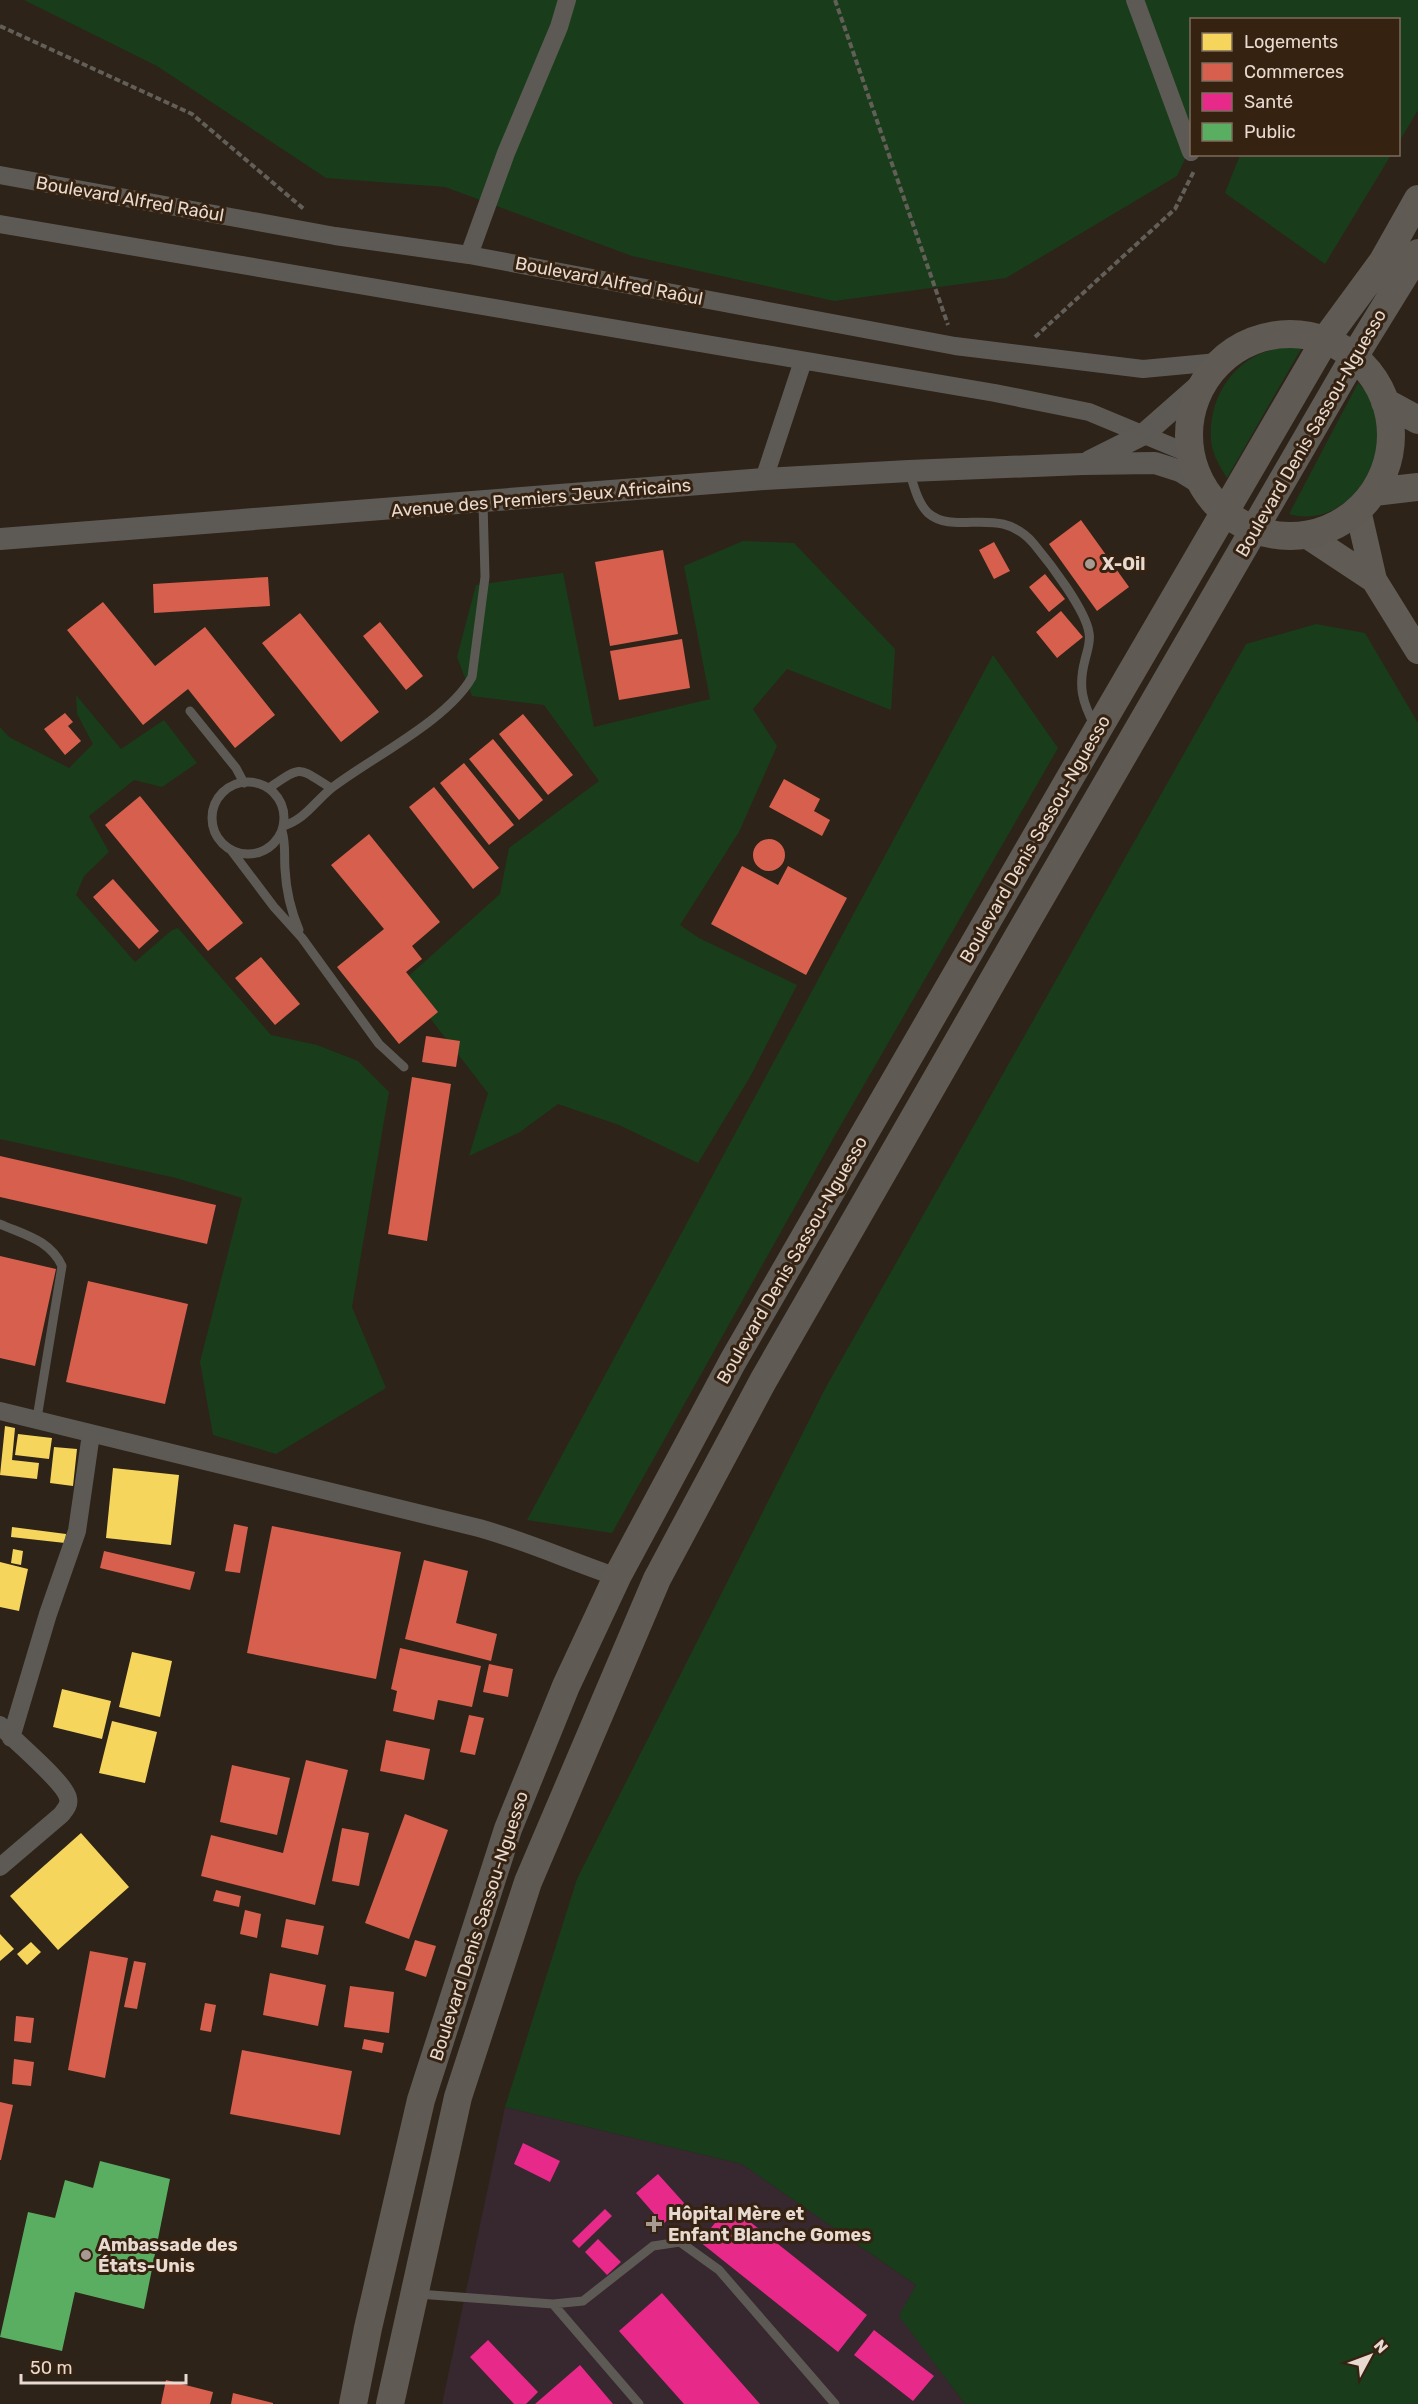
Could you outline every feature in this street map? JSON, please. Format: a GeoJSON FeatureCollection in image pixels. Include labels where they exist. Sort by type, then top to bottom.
{"type":"FeatureCollection","features":[{"type":"Feature","properties":{"kind":"main road","name":"Boulevard Denis Sassou-Nguesso"},"geometry":{"type":"LineString","coordinates":[[353,2404],[368,2328],[421,2100],[508,1828],[566,1686],[617,1576],[733,1361],[1097,730],[1325,340],[1383,261],[1418,199]]}},
{"type":"Feature","properties":{"kind":"main road","name":"Boulevard Denis Sassou-Nguesso"},"geometry":{"type":"LineString","coordinates":[[390,2404],[458,2097],[528,1882],[657,1579],[764,1381],[1353,357],[1418,253]]}},
{"type":"Feature","properties":{"kind":"main road"},"geometry":{"type":"LineString","coordinates":[[1297,334],[1325,340],[1353,357],[1372,377],[1385,402],[1391,433],[1387,464],[1366,501],[1334,527],[1306,536],[1280,536],[1254,530],[1225,513],[1201,484],[1190,454],[1189,429],[1193,405],[1210,373],[1242,346],[1268,336],[1297,334]]}},
{"type":"Feature","properties":{"kind":"main road"},"geometry":{"type":"LineString","coordinates":[[1385,402],[1418,420]]}},
{"type":"Feature","properties":{"kind":"main road"},"geometry":{"type":"LineString","coordinates":[[1366,501],[1418,487]]}},
{"type":"Feature","properties":{"kind":"main road"},"geometry":{"type":"LineString","coordinates":[[1366,501],[1374,580]]}},
{"type":"Feature","properties":{"kind":"main road"},"geometry":{"type":"LineString","coordinates":[[1306,536],[1374,580],[1418,651]]}},
{"type":"Feature","properties":{"kind":"street"},"geometry":{"type":"LineString","coordinates":[[469,255],[510,144],[559,27],[567,0]]}},
{"type":"Feature","properties":{"kind":"street"},"geometry":{"type":"LineString","coordinates":[[1135,0],[1190,149]]}},
{"type":"Feature","properties":{"kind":"street","name":"Boulevard Alfred Raôul"},"geometry":{"type":"LineString","coordinates":[[0,175],[335,236],[469,255],[955,346],[1143,369],[1210,373]]}},
{"type":"Feature","properties":{"kind":"street"},"geometry":{"type":"LineString","coordinates":[[0,224],[995,393],[1089,412],[1190,454]]}},
{"type":"Feature","properties":{"kind":"street"},"geometry":{"type":"LineString","coordinates":[[764,480],[803,361]]}},
{"type":"Feature","properties":{"kind":"street","name":"Avenue des Premiers Jeux Africains"},"geometry":{"type":"LineString","coordinates":[[1083,464],[1144,434],[1210,373]]}},
{"type":"Feature","properties":{"kind":"street","name":"Avenue des Premiers Jeux Africains"},"geometry":{"type":"LineString","coordinates":[[0,539],[764,480],[909,471],[1083,464],[1155,464],[1180,471],[1201,484]]}},
{"type":"Feature","properties":{"kind":"street"},"geometry":{"type":"LineString","coordinates":[[0,1411],[37,1418],[91,1434],[479,1528],[522,1540],[559,1557],[617,1576]]}},
{"type":"Feature","properties":{"kind":"street"},"geometry":{"type":"LineString","coordinates":[[0,1867],[61,1815],[69,1805],[68,1797],[61,1785],[6,1731],[76,1532],[91,1434]]}},
{"type":"Feature","properties":{"kind":"lane"},"geometry":{"type":"LineString","coordinates":[[909,471],[919,500],[928,512],[940,520],[994,521],[1008,525],[1027,535],[1058,575],[1089,630],[1090,639],[1083,667],[1081,697],[1097,730]]}},
{"type":"Feature","properties":{"kind":"lane"},"geometry":{"type":"LineString","coordinates":[[302,938],[291,913],[285,870],[286,844],[283,828],[284,813],[279,800],[269,788],[244,783],[232,786],[221,794],[214,805],[212,818],[214,831],[221,843],[231,850],[246,855],[261,852],[274,844],[283,828],[299,819],[331,788],[438,715],[466,688],[472,676],[485,577],[483,503]]}},
{"type":"Feature","properties":{"kind":"lane"},"geometry":{"type":"LineString","coordinates":[[190,711],[236,768],[244,783]]}},
{"type":"Feature","properties":{"kind":"lane"},"geometry":{"type":"LineString","coordinates":[[269,788],[292,771],[302,770],[331,788]]}},
{"type":"Feature","properties":{"kind":"lane"},"geometry":{"type":"LineString","coordinates":[[231,850],[274,907],[302,938],[379,1044],[404,1068]]}},
{"type":"Feature","properties":{"kind":"lane"},"geometry":{"type":"LineString","coordinates":[[0,1224],[47,1244],[57,1254],[62,1266],[37,1418]]}},
{"type":"Feature","properties":{"kind":"lane"},"geometry":{"type":"LineString","coordinates":[[413,2293],[554,2304],[583,2301],[653,2246],[680,2242],[719,2270],[835,2404]]}},
{"type":"Feature","properties":{"kind":"lane"},"geometry":{"type":"LineString","coordinates":[[554,2304],[639,2404]]}},
{"type":"Feature","properties":{"kind":"path"},"geometry":{"type":"LineString","coordinates":[[835,0],[955,346]]}},
{"type":"Feature","properties":{"kind":"path"},"geometry":{"type":"LineString","coordinates":[[0,26],[192,114],[335,236]]}},
{"type":"Feature","properties":{"kind":"path"},"geometry":{"type":"LineString","coordinates":[[1016,355],[1175,209],[1194,173],[1192,156]]}},
{"type":"Feature","properties":{"kind":"shaded area","name":"Hôpital Mère et Enfant Blanche Gomes"},"geometry":{"type":"Polygon","coordinates":[[[505,2107],[742,2164],[916,2285],[900,2316],[965,2404],[442,2404],[505,2107]]]}},
{"type":"Feature","properties":{"kind":"green space"},"geometry":{"type":"Polygon","coordinates":[[[24,0],[1418,0],[1418,110],[1400,140],[1400,18],[1190,18],[1190,149],[1177,176],[1006,278],[834,301],[632,256],[445,187],[326,178],[157,66],[24,0]]]}},
{"type":"Feature","properties":{"kind":"green space"},"geometry":{"type":"Polygon","coordinates":[[[1239,156],[1390,156],[1325,264],[1225,193],[1239,156]]]}},
{"type":"Feature","properties":{"kind":"green space"},"geometry":{"type":"Polygon","coordinates":[[[1289,347],[1301,349],[1227,478],[1219,465],[1211,440],[1211,422],[1221,390],[1242,365],[1256,356],[1271,350],[1289,347]]]}},
{"type":"Feature","properties":{"kind":"green space"},"geometry":{"type":"Polygon","coordinates":[[[1358,383],[1372,403],[1378,426],[1377,450],[1368,473],[1354,493],[1336,508],[1314,516],[1289,514],[1358,383]]]}},
{"type":"Feature","properties":{"kind":"green space"},"geometry":{"type":"Polygon","coordinates":[[[743,541],[794,543],[895,649],[891,710],[787,669],[753,709],[777,746],[739,832],[680,925],[699,938],[797,985],[750,1077],[698,1163],[619,1125],[558,1104],[520,1132],[469,1156],[488,1093],[402,982],[500,894],[509,848],[599,781],[544,705],[472,696],[457,657],[476,585],[563,573],[594,727],[710,699],[684,566],[743,541]]]}},
{"type":"Feature","properties":{"kind":"green space"},"geometry":{"type":"Polygon","coordinates":[[[1316,624],[1365,633],[1418,723],[1418,2404],[965,2404],[899,2316],[916,2285],[742,2164],[505,2107],[577,1879],[826,1387],[1246,644],[1316,624]]]}},
{"type":"Feature","properties":{"kind":"green space"},"geometry":{"type":"Polygon","coordinates":[[[993,655],[1058,748],[834,1137],[612,1533],[527,1520],[993,655]]]}},
{"type":"Feature","properties":{"kind":"green space"},"geometry":{"type":"Polygon","coordinates":[[[76,695],[121,749],[164,720],[197,763],[162,787],[134,780],[89,816],[109,852],[84,876],[76,895],[135,962],[172,930],[178,928],[271,1035],[317,1045],[358,1061],[389,1092],[352,1307],[386,1388],[276,1454],[213,1435],[200,1362],[242,1198],[176,1178],[0,1139],[0,727],[9,737],[69,768],[93,744],[77,714],[76,695]]]}},
{"type":"Feature","properties":{"kind":"building: Logements"},"geometry":{"type":"Polygon","coordinates":[[[5,1426],[15,1428],[12,1460],[39,1463],[37,1479],[0,1475],[5,1426]]]}},
{"type":"Feature","properties":{"kind":"building: Logements"},"geometry":{"type":"Polygon","coordinates":[[[18,1434],[52,1438],[49,1459],[15,1455],[18,1434]]]}},
{"type":"Feature","properties":{"kind":"building: Logements"},"geometry":{"type":"Polygon","coordinates":[[[54,1447],[77,1449],[73,1486],[50,1483],[54,1447]]]}},
{"type":"Feature","properties":{"kind":"building: Logements"},"geometry":{"type":"Polygon","coordinates":[[[113,1468],[179,1475],[171,1545],[106,1538],[113,1468]]]}},
{"type":"Feature","properties":{"kind":"building: Logements"},"geometry":{"type":"Polygon","coordinates":[[[12,1527],[66,1534],[65,1543],[11,1537],[12,1527]]]}},
{"type":"Feature","properties":{"kind":"building: Logements"},"geometry":{"type":"Polygon","coordinates":[[[13,1549],[23,1551],[21,1565],[11,1563],[13,1549]]]}},
{"type":"Feature","properties":{"kind":"building: Logements"},"geometry":{"type":"Polygon","coordinates":[[[0,1562],[28,1569],[19,1611],[0,1607],[0,1562]]]}},
{"type":"Feature","properties":{"kind":"building: Logements"},"geometry":{"type":"Polygon","coordinates":[[[132,1652],[172,1661],[160,1717],[119,1707],[132,1652]]]}},
{"type":"Feature","properties":{"kind":"building: Logements"},"geometry":{"type":"Polygon","coordinates":[[[62,1689],[111,1701],[102,1739],[53,1727],[62,1689]]]}},
{"type":"Feature","properties":{"kind":"building: Logements"},"geometry":{"type":"Polygon","coordinates":[[[112,1721],[157,1732],[145,1783],[99,1773],[112,1721]]]}},
{"type":"Feature","properties":{"kind":"building: Logements"},"geometry":{"type":"Polygon","coordinates":[[[81,1833],[129,1887],[58,1950],[10,1896],[81,1833]]]}},
{"type":"Feature","properties":{"kind":"building: Logements"},"geometry":{"type":"Polygon","coordinates":[[[0,1934],[14,1949],[0,1961],[0,1934]]]}},
{"type":"Feature","properties":{"kind":"building: Logements"},"geometry":{"type":"Polygon","coordinates":[[[31,1942],[41,1952],[27,1965],[17,1954],[31,1942]]]}},
{"type":"Feature","properties":{"kind":"building: Commerces"},"geometry":{"type":"Polygon","coordinates":[[[1081,520],[1129,587],[1097,611],[1049,544],[1081,520]]]}},
{"type":"Feature","properties":{"kind":"building: Commerces"},"geometry":{"type":"Polygon","coordinates":[[[994,542],[1010,571],[994,579],[979,550],[994,542]]]}},
{"type":"Feature","properties":{"kind":"building: Commerces"},"geometry":{"type":"Polygon","coordinates":[[[663,550],[678,634],[610,646],[595,562],[663,550]]]}},
{"type":"Feature","properties":{"kind":"building: Commerces"},"geometry":{"type":"Polygon","coordinates":[[[1045,574],[1065,599],[1049,612],[1029,587],[1045,574]]]}},
{"type":"Feature","properties":{"kind":"building: Commerces"},"geometry":{"type":"Polygon","coordinates":[[[268,577],[270,606],[154,613],[153,584],[268,577]]]}},
{"type":"Feature","properties":{"kind":"building: Commerces"},"geometry":{"type":"Polygon","coordinates":[[[103,602],[155,666],[205,627],[275,715],[235,748],[188,689],[143,725],[67,630],[103,602]]]}},
{"type":"Feature","properties":{"kind":"building: Commerces"},"geometry":{"type":"Polygon","coordinates":[[[1061,611],[1083,637],[1057,658],[1036,632],[1061,611]]]}},
{"type":"Feature","properties":{"kind":"building: Commerces"},"geometry":{"type":"Polygon","coordinates":[[[300,613],[379,712],[341,742],[262,643],[300,613]]]}},
{"type":"Feature","properties":{"kind":"building: Commerces"},"geometry":{"type":"Polygon","coordinates":[[[380,622],[423,676],[406,690],[363,636],[380,622]]]}},
{"type":"Feature","properties":{"kind":"building: Commerces"},"geometry":{"type":"Polygon","coordinates":[[[682,639],[690,688],[619,700],[610,651],[682,639]]]}},
{"type":"Feature","properties":{"kind":"building: Commerces"},"geometry":{"type":"Polygon","coordinates":[[[65,713],[73,722],[68,726],[81,741],[65,755],[44,729],[65,713]]]}},
{"type":"Feature","properties":{"kind":"building: Commerces"},"geometry":{"type":"Polygon","coordinates":[[[523,714],[573,775],[548,795],[499,734],[523,714]]]}},
{"type":"Feature","properties":{"kind":"building: Commerces"},"geometry":{"type":"Polygon","coordinates":[[[493,739],[543,800],[519,820],[469,759],[493,739]]]}},
{"type":"Feature","properties":{"kind":"building: Commerces"},"geometry":{"type":"Polygon","coordinates":[[[464,763],[514,825],[489,845],[440,783],[464,763]]]}},
{"type":"Feature","properties":{"kind":"building: Commerces"},"geometry":{"type":"Polygon","coordinates":[[[784,779],[820,799],[814,811],[830,820],[822,836],[769,807],[784,779]]]}},
{"type":"Feature","properties":{"kind":"building: Commerces"},"geometry":{"type":"Polygon","coordinates":[[[434,787],[499,868],[473,889],[409,807],[434,787]]]}},
{"type":"Feature","properties":{"kind":"building: Commerces"},"geometry":{"type":"Polygon","coordinates":[[[140,796],[243,923],[208,951],[105,825],[140,796]]]}},
{"type":"Feature","properties":{"kind":"building: Commerces"},"geometry":{"type":"Polygon","coordinates":[[[369,834],[440,922],[412,946],[422,959],[406,972],[438,1012],[399,1044],[337,967],[384,929],[331,865],[369,834]]]}},
{"type":"Feature","properties":{"kind":"building: Commerces"},"geometry":{"type":"Polygon","coordinates":[[[769,839],[780,844],[785,855],[780,866],[769,871],[758,866],[753,855],[758,844],[769,839]]]}},
{"type":"Feature","properties":{"kind":"building: Commerces"},"geometry":{"type":"Polygon","coordinates":[[[742,866],[778,885],[788,866],[847,898],[806,975],[711,924],[742,866]]]}},
{"type":"Feature","properties":{"kind":"building: Commerces"},"geometry":{"type":"Polygon","coordinates":[[[113,879],[159,931],[139,949],[93,897],[113,879]]]}},
{"type":"Feature","properties":{"kind":"building: Commerces"},"geometry":{"type":"Polygon","coordinates":[[[261,957],[300,1004],[275,1025],[235,978],[261,957]]]}},
{"type":"Feature","properties":{"kind":"building: Commerces"},"geometry":{"type":"Polygon","coordinates":[[[426,1036],[460,1041],[456,1067],[422,1062],[426,1036]]]}},
{"type":"Feature","properties":{"kind":"building: Commerces"},"geometry":{"type":"Polygon","coordinates":[[[412,1077],[451,1084],[427,1241],[388,1234],[412,1077]]]}},
{"type":"Feature","properties":{"kind":"building: Commerces"},"geometry":{"type":"Polygon","coordinates":[[[0,1156],[216,1205],[207,1244],[0,1197],[0,1156]]]}},
{"type":"Feature","properties":{"kind":"building: Commerces"},"geometry":{"type":"Polygon","coordinates":[[[0,1256],[56,1269],[35,1366],[0,1358],[0,1256]]]}},
{"type":"Feature","properties":{"kind":"building: Commerces"},"geometry":{"type":"Polygon","coordinates":[[[88,1281],[188,1304],[165,1404],[66,1382],[88,1281]]]}},
{"type":"Feature","properties":{"kind":"building: Commerces"},"geometry":{"type":"Polygon","coordinates":[[[234,1524],[248,1527],[240,1573],[225,1571],[234,1524]]]}},
{"type":"Feature","properties":{"kind":"building: Commerces"},"geometry":{"type":"Polygon","coordinates":[[[272,1526],[401,1552],[376,1679],[247,1653],[272,1526]]]}},
{"type":"Feature","properties":{"kind":"building: Commerces"},"geometry":{"type":"Polygon","coordinates":[[[104,1551],[195,1572],[190,1590],[100,1568],[104,1551]]]}},
{"type":"Feature","properties":{"kind":"building: Commerces"},"geometry":{"type":"Polygon","coordinates":[[[424,1560],[468,1571],[456,1623],[497,1634],[491,1661],[405,1639],[424,1560]]]}},
{"type":"Feature","properties":{"kind":"building: Commerces"},"geometry":{"type":"Polygon","coordinates":[[[400,1648],[481,1666],[472,1707],[438,1700],[434,1720],[393,1711],[397,1691],[391,1689],[400,1648]]]}},
{"type":"Feature","properties":{"kind":"building: Commerces"},"geometry":{"type":"Polygon","coordinates":[[[489,1664],[513,1669],[508,1697],[483,1692],[489,1664]]]}},
{"type":"Feature","properties":{"kind":"building: Commerces"},"geometry":{"type":"Polygon","coordinates":[[[469,1715],[484,1718],[475,1755],[460,1752],[469,1715]]]}},
{"type":"Feature","properties":{"kind":"building: Commerces"},"geometry":{"type":"Polygon","coordinates":[[[386,1740],[430,1749],[424,1780],[380,1771],[386,1740]]]}},
{"type":"Feature","properties":{"kind":"building: Commerces"},"geometry":{"type":"Polygon","coordinates":[[[306,1760],[348,1770],[315,1905],[201,1876],[211,1835],[283,1853],[306,1760]]]}},
{"type":"Feature","properties":{"kind":"building: Commerces"},"geometry":{"type":"Polygon","coordinates":[[[232,1765],[290,1778],[277,1835],[220,1822],[232,1765]]]}},
{"type":"Feature","properties":{"kind":"building: Commerces"},"geometry":{"type":"Polygon","coordinates":[[[405,1814],[448,1830],[409,1939],[365,1923],[405,1814]]]}},
{"type":"Feature","properties":{"kind":"building: Commerces"},"geometry":{"type":"Polygon","coordinates":[[[342,1828],[369,1833],[359,1886],[332,1881],[342,1828]]]}},
{"type":"Feature","properties":{"kind":"building: Commerces"},"geometry":{"type":"Polygon","coordinates":[[[216,1890],[241,1896],[239,1907],[213,1901],[216,1890]]]}},
{"type":"Feature","properties":{"kind":"building: Commerces"},"geometry":{"type":"Polygon","coordinates":[[[245,1910],[261,1914],[257,1938],[240,1934],[245,1910]]]}},
{"type":"Feature","properties":{"kind":"building: Commerces"},"geometry":{"type":"Polygon","coordinates":[[[286,1919],[324,1926],[318,1955],[281,1947],[286,1919]]]}},
{"type":"Feature","properties":{"kind":"building: Commerces"},"geometry":{"type":"Polygon","coordinates":[[[415,1940],[436,1946],[426,1977],[405,1970],[415,1940]]]}},
{"type":"Feature","properties":{"kind":"building: Commerces"},"geometry":{"type":"Polygon","coordinates":[[[90,1951],[128,1958],[105,2078],[68,2070],[90,1951]]]}},
{"type":"Feature","properties":{"kind":"building: Commerces"},"geometry":{"type":"Polygon","coordinates":[[[134,1961],[146,1963],[137,2009],[124,2007],[134,1961]]]}},
{"type":"Feature","properties":{"kind":"building: Commerces"},"geometry":{"type":"Polygon","coordinates":[[[270,1973],[326,1985],[318,2026],[263,2015],[270,1973]]]}},
{"type":"Feature","properties":{"kind":"building: Commerces"},"geometry":{"type":"Polygon","coordinates":[[[350,1986],[394,1992],[389,2033],[344,2027],[350,1986]]]}},
{"type":"Feature","properties":{"kind":"building: Commerces"},"geometry":{"type":"Polygon","coordinates":[[[205,2003],[216,2005],[211,2032],[200,2030],[205,2003]]]}},
{"type":"Feature","properties":{"kind":"building: Commerces"},"geometry":{"type":"Polygon","coordinates":[[[16,2016],[34,2018],[31,2043],[14,2041],[16,2016]]]}},
{"type":"Feature","properties":{"kind":"building: Commerces"},"geometry":{"type":"Polygon","coordinates":[[[364,2039],[384,2043],[382,2053],[362,2049],[364,2039]]]}},
{"type":"Feature","properties":{"kind":"building: Commerces"},"geometry":{"type":"Polygon","coordinates":[[[242,2050],[352,2071],[340,2135],[230,2114],[242,2050]]]}},
{"type":"Feature","properties":{"kind":"building: Commerces"},"geometry":{"type":"Polygon","coordinates":[[[14,2059],[34,2062],[31,2086],[12,2084],[14,2059]]]}},
{"type":"Feature","properties":{"kind":"building: Commerces"},"geometry":{"type":"Polygon","coordinates":[[[0,2102],[13,2105],[1,2160],[0,2160],[0,2102]]]}},
{"type":"Feature","properties":{"kind":"building: Commerces"},"geometry":{"type":"Polygon","coordinates":[[[166,2380],[213,2392],[210,2404],[161,2404],[166,2380]]]}},
{"type":"Feature","properties":{"kind":"building: Commerces"},"geometry":{"type":"Polygon","coordinates":[[[233,2393],[273,2403],[273,2404],[231,2404],[233,2393]]]}},
{"type":"Feature","properties":{"kind":"building: Santé"},"geometry":{"type":"Polygon","coordinates":[[[523,2143],[560,2161],[550,2182],[514,2164],[523,2143]]]}},
{"type":"Feature","properties":{"kind":"building: Santé"},"geometry":{"type":"Polygon","coordinates":[[[658,2174],[685,2204],[663,2224],[636,2193],[658,2174]]]}},
{"type":"Feature","properties":{"kind":"building: Santé"},"geometry":{"type":"Polygon","coordinates":[[[729,2205],[867,2315],[838,2352],[700,2242],[729,2205]]]}},
{"type":"Feature","properties":{"kind":"building: Santé"},"geometry":{"type":"Polygon","coordinates":[[[605,2209],[612,2216],[579,2248],[572,2241],[605,2209]]]}},
{"type":"Feature","properties":{"kind":"building: Santé"},"geometry":{"type":"Polygon","coordinates":[[[598,2239],[621,2262],[607,2275],[585,2252],[598,2239]]]}},
{"type":"Feature","properties":{"kind":"building: Santé"},"geometry":{"type":"Polygon","coordinates":[[[662,2293],[760,2404],[684,2404],[619,2331],[662,2293]]]}},
{"type":"Feature","properties":{"kind":"building: Santé"},"geometry":{"type":"Polygon","coordinates":[[[874,2330],[934,2376],[913,2401],[854,2355],[874,2330]]]}},
{"type":"Feature","properties":{"kind":"building: Santé"},"geometry":{"type":"Polygon","coordinates":[[[488,2340],[538,2392],[526,2404],[514,2404],[470,2357],[488,2340]]]}},
{"type":"Feature","properties":{"kind":"building: Santé"},"geometry":{"type":"Polygon","coordinates":[[[580,2365],[613,2404],[535,2404],[580,2365]]]}},
{"type":"Feature","properties":{"kind":"building: Public","name":"Ambassade des États-Unis"},"geometry":{"type":"Polygon","coordinates":[[[100,2161],[170,2179],[144,2309],[75,2292],[62,2351],[0,2337],[28,2212],[55,2218],[65,2180],[93,2188],[100,2161]]]}},
{"type":"Feature","properties":{"kind":"place","name":"X-Oil"},"geometry":{"type":"Point","coordinates":[1090,564]}},
{"type":"Feature","properties":{"kind":"place","name":"Hôpital Mère et Enfant Blanche Gomes"},"geometry":{"type":"Point","coordinates":[654,2224]}},
{"type":"Feature","properties":{"kind":"place","name":"Ambassade des États-Unis"},"geometry":{"type":"Point","coordinates":[86,2255]}}]}
